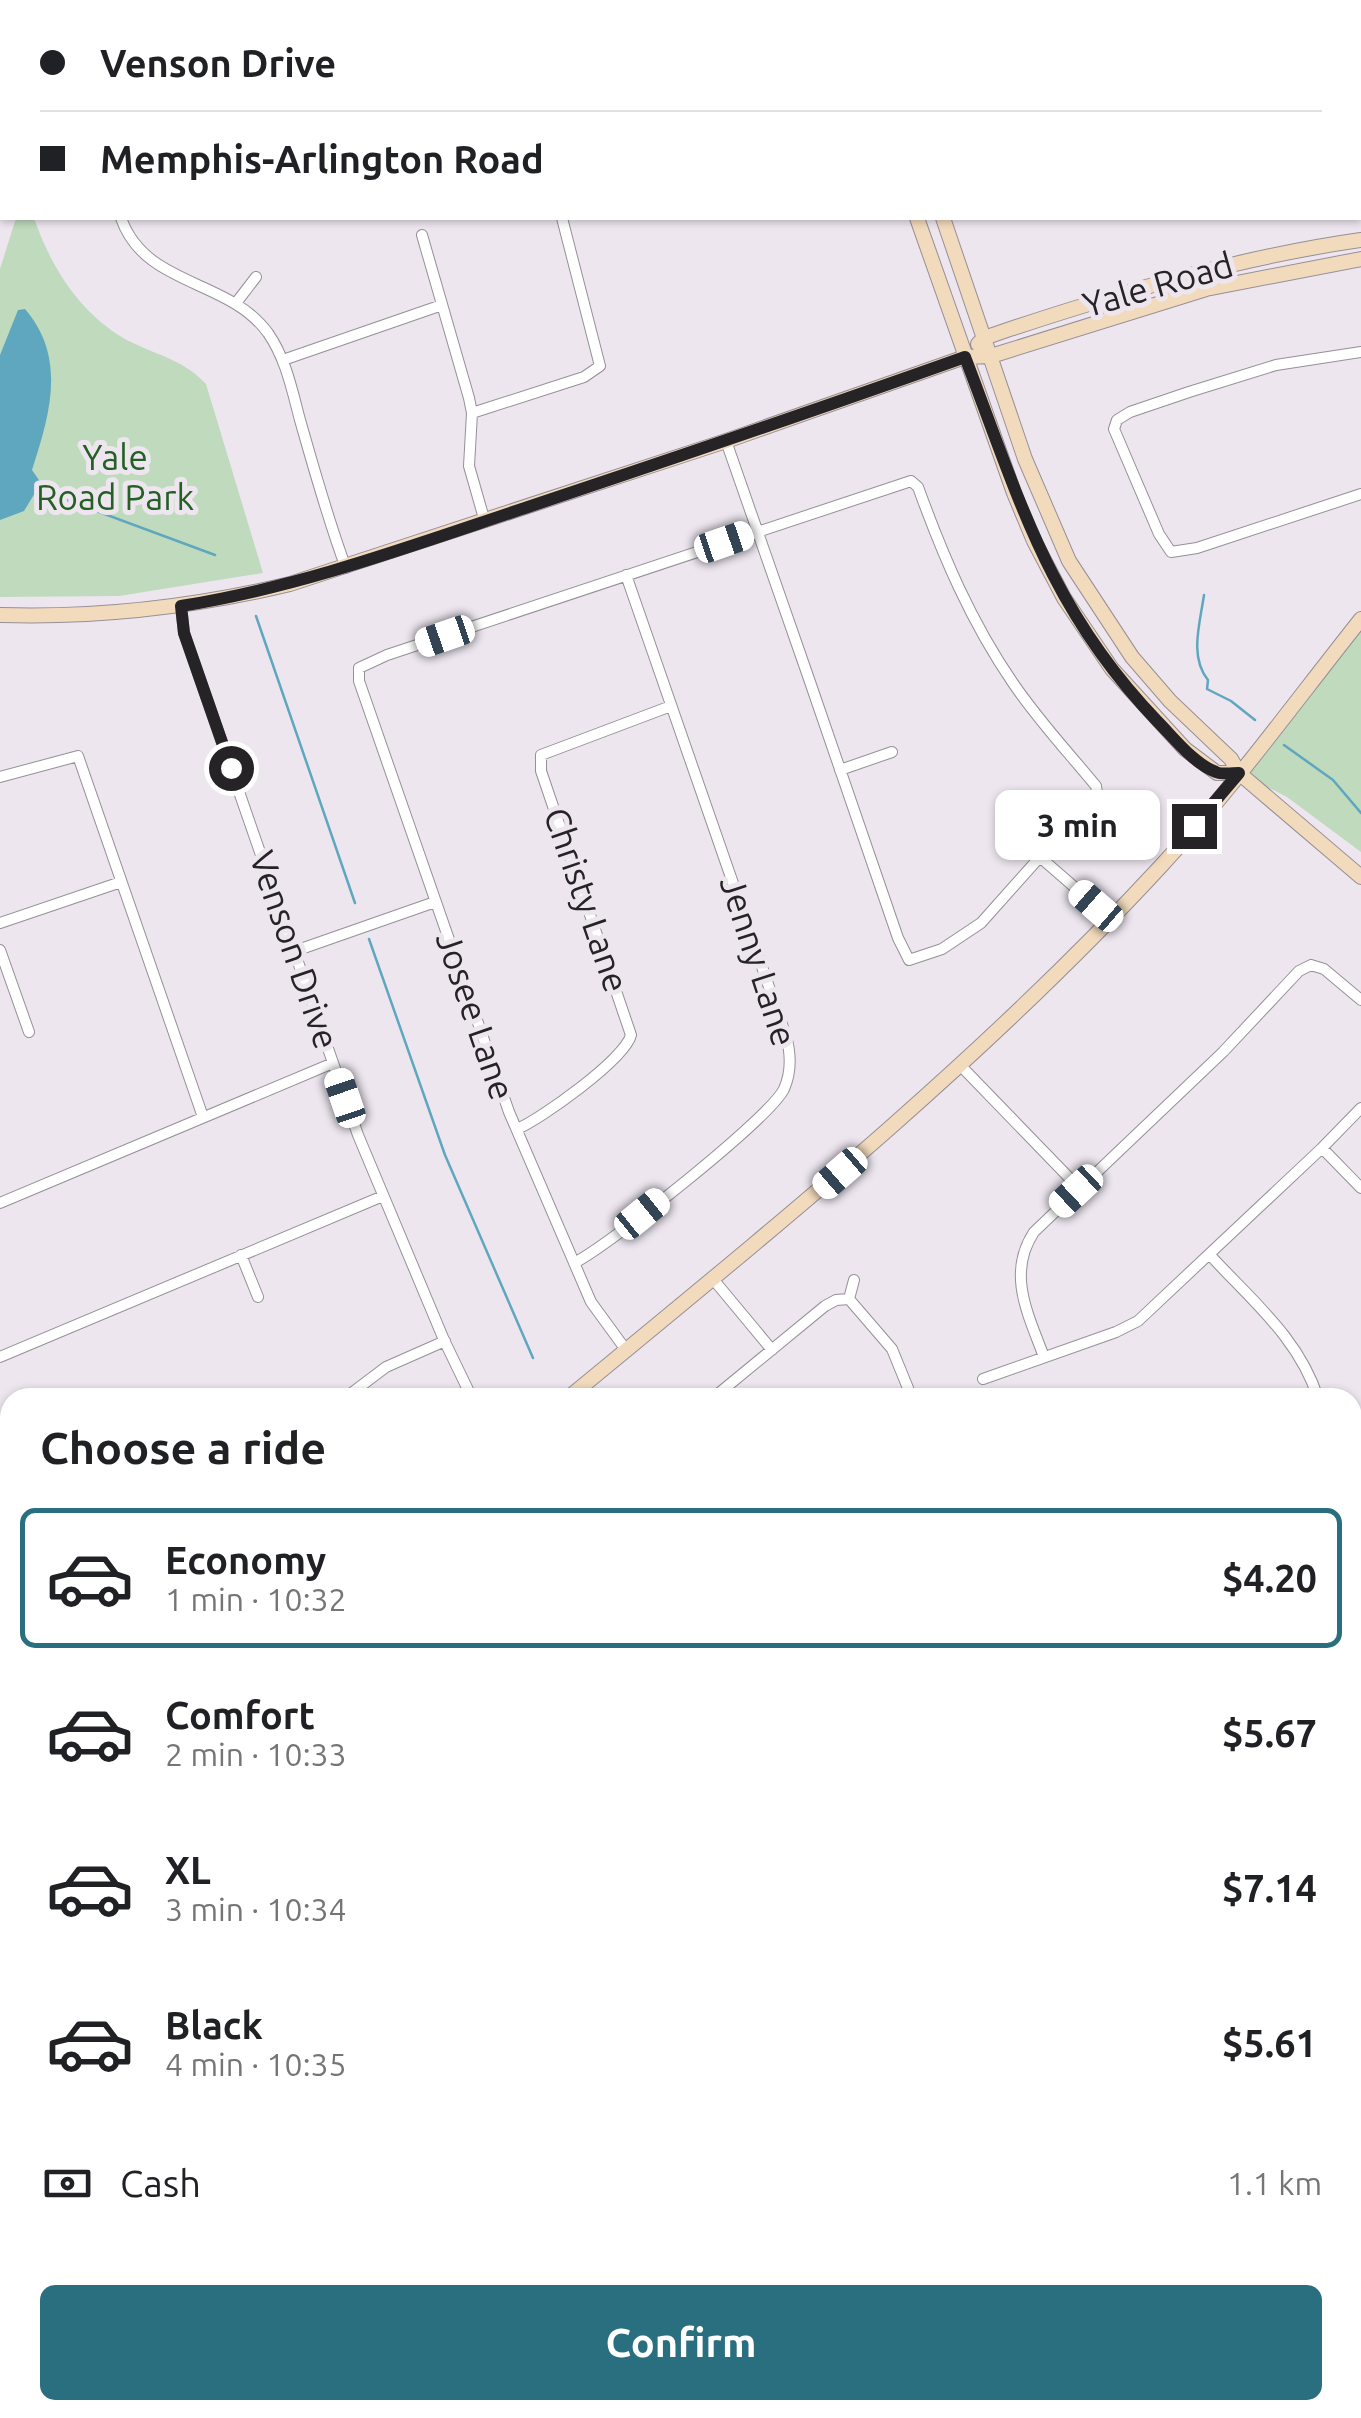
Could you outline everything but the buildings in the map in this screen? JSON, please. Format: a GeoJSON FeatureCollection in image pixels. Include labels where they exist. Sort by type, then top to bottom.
{"type":"FeatureCollection","features":[{"type":"Feature","properties":{"kind":"main road"},"geometry":{"type":"LineString","coordinates":[[918,220],[1024,519],[1064,598],[1112,668],[1185,749],[1218,773],[1239,773]]}},
{"type":"Feature","properties":{"kind":"main road"},"geometry":{"type":"LineString","coordinates":[[943,220],[1044,508],[1084,586],[1132,658],[1170,701],[1231,758],[1239,773],[1361,877]]}},
{"type":"Feature","properties":{"kind":"main road","name":"Yale Road"},"geometry":{"type":"LineString","coordinates":[[965,357],[984,338],[1114,295],[1292,249],[1361,240]]}},
{"type":"Feature","properties":{"kind":"main road","name":"Yale Road"},"geometry":{"type":"LineString","coordinates":[[0,615],[92,614],[181,606],[270,589],[346,568],[726,442],[965,357],[991,356],[1206,288],[1361,258]]}},
{"type":"Feature","properties":{"kind":"main road"},"geometry":{"type":"LineString","coordinates":[[1064,598],[1084,586]]}},
{"type":"Feature","properties":{"kind":"main road"},"geometry":{"type":"LineString","coordinates":[[580,1388],[866,1152],[1111,919],[1239,773],[1361,619]]}},
{"type":"Feature","properties":{"kind":"street"},"geometry":{"type":"LineString","coordinates":[[122,220],[132,242],[154,264],[236,302],[267,331],[282,360],[346,568]]}},
{"type":"Feature","properties":{"kind":"street"},"geometry":{"type":"LineString","coordinates":[[472,414],[584,377],[600,366],[563,220]]}},
{"type":"Feature","properties":{"kind":"street"},"geometry":{"type":"LineString","coordinates":[[422,235],[472,414],[469,466],[485,522]]}},
{"type":"Feature","properties":{"kind":"street"},"geometry":{"type":"LineString","coordinates":[[236,302],[256,277]]}},
{"type":"Feature","properties":{"kind":"street"},"geometry":{"type":"LineString","coordinates":[[282,360],[442,306]]}},
{"type":"Feature","properties":{"kind":"street"},"geometry":{"type":"LineString","coordinates":[[1361,352],[1276,365],[1136,410],[1117,420],[1114,430],[1171,552],[1197,548],[1361,494]]}},
{"type":"Feature","properties":{"kind":"street"},"geometry":{"type":"LineString","coordinates":[[626,575],[757,530],[903,482],[913,482],[920,490],[956,584],[997,658],[1040,720],[1096,786],[1098,794],[974,929],[942,949],[909,960],[898,938],[757,530],[726,442]]}},
{"type":"Feature","properties":{"kind":"street","name":"Josee Lane"},"geometry":{"type":"LineString","coordinates":[[626,575],[387,655],[359,668],[359,681],[517,1129],[601,1319],[626,1350]]}},
{"type":"Feature","properties":{"kind":"street","name":"Jenny Lane"},"geometry":{"type":"LineString","coordinates":[[574,1263],[605,1244],[758,1119],[783,1091],[789,1070],[786,1036],[626,575]]}},
{"type":"Feature","properties":{"kind":"street","name":"Venson Drive"},"geometry":{"type":"LineString","coordinates":[[181,606],[184,633],[333,1063],[382,1196],[467,1388]]}},
{"type":"Feature","properties":{"kind":"street","name":"Christy Lane"},"geometry":{"type":"LineString","coordinates":[[517,1129],[546,1114],[606,1065],[627,1046],[631,1035],[541,771],[541,755],[671,706]]}},
{"type":"Feature","properties":{"kind":"street"},"geometry":{"type":"LineString","coordinates":[[840,770],[892,752]]}},
{"type":"Feature","properties":{"kind":"street"},"geometry":{"type":"LineString","coordinates":[[0,777],[78,756],[203,1117]]}},
{"type":"Feature","properties":{"kind":"street"},"geometry":{"type":"LineString","coordinates":[[1042,858],[1111,919]]}},
{"type":"Feature","properties":{"kind":"street"},"geometry":{"type":"LineString","coordinates":[[0,923],[120,882]]}},
{"type":"Feature","properties":{"kind":"street"},"geometry":{"type":"LineString","coordinates":[[295,951],[435,902]]}},
{"type":"Feature","properties":{"kind":"street"},"geometry":{"type":"LineString","coordinates":[[0,950],[28,1032]]}},
{"type":"Feature","properties":{"kind":"street"},"geometry":{"type":"LineString","coordinates":[[1044,1357],[1021,1291],[1021,1258],[1034,1232],[1223,1052],[1310,960],[1361,1000]]}},
{"type":"Feature","properties":{"kind":"street"},"geometry":{"type":"LineString","coordinates":[[0,1203],[333,1063]]}},
{"type":"Feature","properties":{"kind":"street"},"geometry":{"type":"LineString","coordinates":[[960,1065],[1079,1188]]}},
{"type":"Feature","properties":{"kind":"street"},"geometry":{"type":"LineString","coordinates":[[983,1379],[1128,1326],[1210,1255],[1361,1108]]}},
{"type":"Feature","properties":{"kind":"street"},"geometry":{"type":"LineString","coordinates":[[1322,1148],[1361,1188]]}},
{"type":"Feature","properties":{"kind":"street"},"geometry":{"type":"LineString","coordinates":[[0,1357],[382,1196]]}},
{"type":"Feature","properties":{"kind":"street"},"geometry":{"type":"LineString","coordinates":[[1210,1255],[1291,1342],[1315,1388]]}},
{"type":"Feature","properties":{"kind":"street"},"geometry":{"type":"LineString","coordinates":[[241,1256],[258,1297]]}},
{"type":"Feature","properties":{"kind":"street"},"geometry":{"type":"LineString","coordinates":[[713,1278],[772,1350]]}},
{"type":"Feature","properties":{"kind":"street"},"geometry":{"type":"LineString","coordinates":[[848,1299],[854,1280]]}},
{"type":"Feature","properties":{"kind":"street"},"geometry":{"type":"LineString","coordinates":[[725,1388],[825,1306],[848,1299]]}},
{"type":"Feature","properties":{"kind":"street"},"geometry":{"type":"LineString","coordinates":[[848,1299],[892,1348],[908,1388]]}},
{"type":"Feature","properties":{"kind":"street"},"geometry":{"type":"LineString","coordinates":[[358,1388],[386,1367],[444,1341]]}},
{"type":"Feature","properties":{"kind":"green space","name":"Yale Road Park"},"geometry":{"type":"Polygon","coordinates":[[[15,220],[35,220],[60,273],[84,306],[115,333],[181,364],[206,384],[263,573],[119,596],[0,597],[0,269],[15,220]]]}},
{"type":"Feature","properties":{"kind":"green space"},"geometry":{"type":"Polygon","coordinates":[[[1361,619],[1361,852],[1287,797],[1238,772],[1361,619]]]}},
{"type":"Feature","properties":{"kind":"water"},"geometry":{"type":"Polygon","coordinates":[[[25,309],[38,328],[50,367],[49,407],[32,470],[41,483],[24,511],[0,520],[0,355],[18,310],[25,309]]]}},
{"type":"Feature","properties":{"kind":"waterway"},"geometry":{"type":"LineString","coordinates":[[37,489],[215,555]]}},
{"type":"Feature","properties":{"kind":"waterway"},"geometry":{"type":"LineString","coordinates":[[1204,595],[1197,650],[1208,680],[1207,689],[1255,720]]}},
{"type":"Feature","properties":{"kind":"waterway"},"geometry":{"type":"LineString","coordinates":[[256,616],[355,903]]}},
{"type":"Feature","properties":{"kind":"waterway"},"geometry":{"type":"LineString","coordinates":[[1284,745],[1333,780],[1361,813]]}},
{"type":"Feature","properties":{"kind":"waterway"},"geometry":{"type":"LineString","coordinates":[[369,939],[445,1155],[533,1358]]}},
{"type":"Feature","properties":{"kind":"route"},"geometry":{"type":"LineString","coordinates":[[231,768],[184,633],[181,606],[324,575],[965,357],[1024,519],[1064,598],[1100,654],[1137,700],[1185,749],[1218,773],[1239,773],[1194,826]]}}]}
